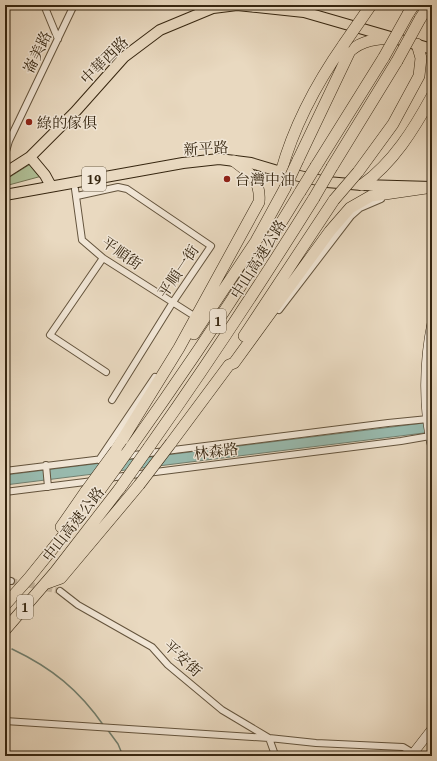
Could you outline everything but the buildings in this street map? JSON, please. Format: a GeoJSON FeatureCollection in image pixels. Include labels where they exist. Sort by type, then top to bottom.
{"type":"FeatureCollection","features":[{"type":"Feature","properties":{"kind":"highway"},"geometry":{"type":"LineString","coordinates":[[281,172],[289,146],[302,115],[328,67],[371,5]]}},
{"type":"Feature","properties":{"kind":"highway","name":"中山高速公路"},"geometry":{"type":"LineString","coordinates":[[5,630],[45,584],[120,488],[227,335],[314,198],[429,5]]}},
{"type":"Feature","properties":{"kind":"highway","name":"中山高速公路"},"geometry":{"type":"LineString","coordinates":[[5,605],[12,583],[100,490],[203,345],[256,264],[384,57],[411,10]]}},
{"type":"Feature","properties":{"kind":"highway"},"geometry":{"type":"LineString","coordinates":[[143,407],[148,404],[260,235],[285,188],[350,51],[358,44],[368,40],[393,38]]}},
{"type":"Feature","properties":{"kind":"highway"},"geometry":{"type":"LineString","coordinates":[[229,365],[229,360],[334,200],[358,172],[393,124],[419,76],[421,58],[417,44]]}},
{"type":"Feature","properties":{"kind":"highway"},"geometry":{"type":"LineString","coordinates":[[362,186],[382,169],[401,146],[432,96]]}},
{"type":"Feature","properties":{"kind":"highway"},"geometry":{"type":"LineString","coordinates":[[12,583],[25,573],[116,450],[179,348],[259,202],[260,192],[258,183],[234,161]]}},
{"type":"Feature","properties":{"kind":"highway"},"geometry":{"type":"LineString","coordinates":[[45,584],[61,578],[139,485],[229,365],[234,363],[330,231],[350,208],[371,196],[430,189]]}},
{"type":"Feature","properties":{"kind":"main road","name":"中華西路"},"geometry":{"type":"LineString","coordinates":[[5,173],[30,157],[75,112],[124,57],[160,30],[213,8],[238,5],[304,12],[432,49]]}},
{"type":"Feature","properties":{"kind":"main road"},"geometry":{"type":"LineString","coordinates":[[30,157],[45,175],[51,186]]}},
{"type":"Feature","properties":{"kind":"main road","name":"新平路"},"geometry":{"type":"LineString","coordinates":[[5,195],[183,163],[220,159],[327,182],[362,186],[430,189]]}},
{"type":"Feature","properties":{"kind":"street"},"geometry":{"type":"LineString","coordinates":[[44,5],[58,39]]}},
{"type":"Feature","properties":{"kind":"street","name":"崙美路"},"geometry":{"type":"LineString","coordinates":[[5,155],[13,134],[74,5]]}},
{"type":"Feature","properties":{"kind":"street","name":"平順一街"},"geometry":{"type":"LineString","coordinates":[[77,196],[118,187],[127,188],[211,246],[173,302],[112,400]]}},
{"type":"Feature","properties":{"kind":"street","name":"平順街"},"geometry":{"type":"LineString","coordinates":[[75,189],[82,240],[103,258],[192,314]]}},
{"type":"Feature","properties":{"kind":"street"},"geometry":{"type":"LineString","coordinates":[[244,355],[343,226],[360,208],[379,199],[430,189]]}},
{"type":"Feature","properties":{"kind":"street"},"geometry":{"type":"LineString","coordinates":[[103,258],[50,335],[106,372]]}},
{"type":"Feature","properties":{"kind":"street"},"geometry":{"type":"LineString","coordinates":[[99,460],[170,355],[188,320]]}},
{"type":"Feature","properties":{"kind":"street"},"geometry":{"type":"LineString","coordinates":[[431,440],[428,419],[426,370],[432,324]]}},
{"type":"Feature","properties":{"kind":"street","name":"林森路"},"geometry":{"type":"LineString","coordinates":[[5,471],[99,460],[184,447],[428,419]]}},
{"type":"Feature","properties":{"kind":"street","name":"林森路"},"geometry":{"type":"LineString","coordinates":[[5,492],[48,485],[401,441],[431,440]]}},
{"type":"Feature","properties":{"kind":"street"},"geometry":{"type":"LineString","coordinates":[[46,466],[48,485]]}},
{"type":"Feature","properties":{"kind":"street","name":"平安街"},"geometry":{"type":"LineString","coordinates":[[60,591],[78,605],[152,647],[168,665],[222,710],[269,738]]}},
{"type":"Feature","properties":{"kind":"street"},"geometry":{"type":"LineString","coordinates":[[5,721],[269,738],[316,743],[403,747],[412,754],[432,729]]}},
{"type":"Feature","properties":{"kind":"street"},"geometry":{"type":"LineString","coordinates":[[269,738],[274,756]]}},
{"type":"Feature","properties":{"kind":"green space"},"geometry":{"type":"Polygon","coordinates":[[[32,163],[42,176],[5,186],[5,180],[32,163]]]}},
{"type":"Feature","properties":{"kind":"water"},"geometry":{"type":"Polygon","coordinates":[[[432,422],[432,432],[5,485],[5,475],[432,422]]]}},
{"type":"Feature","properties":{"kind":"waterway"},"geometry":{"type":"LineString","coordinates":[[12,649],[40,664],[64,681],[85,701],[104,726]]}},
{"type":"Feature","properties":{"kind":"waterway"},"geometry":{"type":"LineString","coordinates":[[107,729],[118,744],[123,756]]}},
{"type":"Feature","properties":{"kind":"tunnel"},"geometry":{"type":"LineString","coordinates":[[11,581],[60,591]]}},
{"type":"Feature","properties":{"kind":"place","name":"綠的傢俱"},"geometry":{"type":"Point","coordinates":[29,122]}},
{"type":"Feature","properties":{"kind":"place","name":"台灣中油"},"geometry":{"type":"Point","coordinates":[227,179]}}]}
